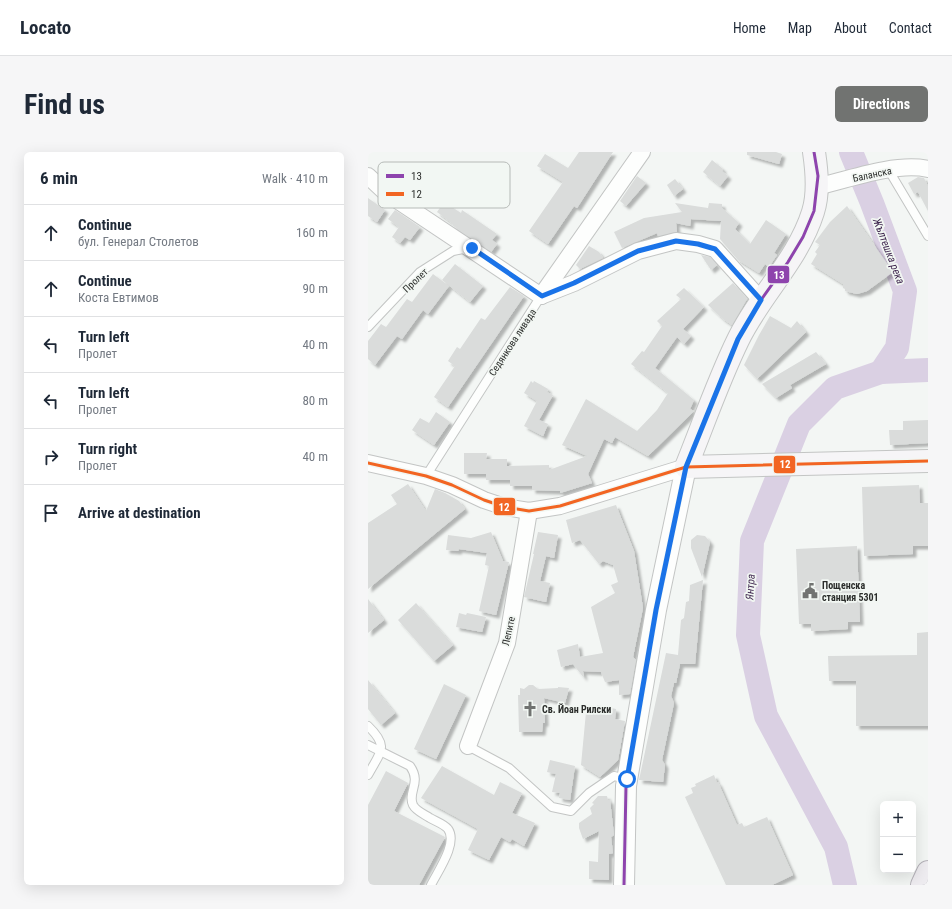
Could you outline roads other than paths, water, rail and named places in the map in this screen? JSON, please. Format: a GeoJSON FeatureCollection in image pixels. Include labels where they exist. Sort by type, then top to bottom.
{"type":"FeatureCollection","features":[{"type":"Feature","properties":{"kind":"main road"},"geometry":{"type":"LineString","coordinates":[[814,152],[818,176],[827,184],[803,237],[788,262],[761,300],[738,339],[686,467],[928,461]]}},
{"type":"Feature","properties":{"kind":"main road"},"geometry":{"type":"LineString","coordinates":[[922,885],[928,872]]}},
{"type":"Feature","properties":{"kind":"street","name":"Седянкова ливада"},"geometry":{"type":"LineString","coordinates":[[542,296],[642,152]]}},
{"type":"Feature","properties":{"kind":"street","name":"Баланска"},"geometry":{"type":"LineString","coordinates":[[827,184],[883,170],[921,167],[928,168]]}},
{"type":"Feature","properties":{"kind":"street"},"geometry":{"type":"LineString","coordinates":[[368,176],[378,185]]}},
{"type":"Feature","properties":{"kind":"street"},"geometry":{"type":"LineString","coordinates":[[410,208],[542,296],[574,283],[638,251],[676,241],[698,244],[715,249],[761,300]]}},
{"type":"Feature","properties":{"kind":"street"},"geometry":{"type":"LineString","coordinates":[[368,463],[426,476],[452,485],[484,500],[505,507],[529,511],[560,506],[686,467],[656,610],[627,779],[624,885]]}},
{"type":"Feature","properties":{"kind":"street","name":"Лепите"},"geometry":{"type":"LineString","coordinates":[[468,746],[507,643],[529,511]]}},
{"type":"Feature","properties":{"kind":"lane"},"geometry":{"type":"LineString","coordinates":[[883,170],[928,236]]}},
{"type":"Feature","properties":{"kind":"lane","name":"Пролет"},"geometry":{"type":"LineString","coordinates":[[368,327],[420,272],[453,251],[471,248]]}},
{"type":"Feature","properties":{"kind":"lane","name":"Седянкова ливада"},"geometry":{"type":"LineString","coordinates":[[426,476],[542,296]]}},
{"type":"Feature","properties":{"kind":"lane"},"geometry":{"type":"LineString","coordinates":[[368,726],[381,741],[380,752],[368,775]]}},
{"type":"Feature","properties":{"kind":"lane"},"geometry":{"type":"LineString","coordinates":[[368,745],[410,766],[415,773],[416,781],[412,796],[412,804],[417,810],[447,828],[452,836],[451,845],[431,885]]}},
{"type":"Feature","properties":{"kind":"lane"},"geometry":{"type":"LineString","coordinates":[[468,746],[509,768],[552,807],[571,811],[589,793],[614,776],[627,779]]}},
{"type":"Feature","properties":{"kind":"waterway","name":"Жълтешка река"},"geometry":{"type":"LineString","coordinates":[[851,152],[905,291],[897,348],[881,372]]}},
{"type":"Feature","properties":{"kind":"waterway","name":"Янтра"},"geometry":{"type":"LineString","coordinates":[[845,885],[836,847],[766,716],[748,635],[752,541],[799,424],[835,388],[881,372],[928,370]]}},
{"type":"Feature","properties":{"kind":"place","name":"Пощенска станция 5301"},"geometry":{"type":"Point","coordinates":[810,591]}},
{"type":"Feature","properties":{"kind":"place","name":"Св. Йоан Рилски"},"geometry":{"type":"Point","coordinates":[530,709]}}]}
